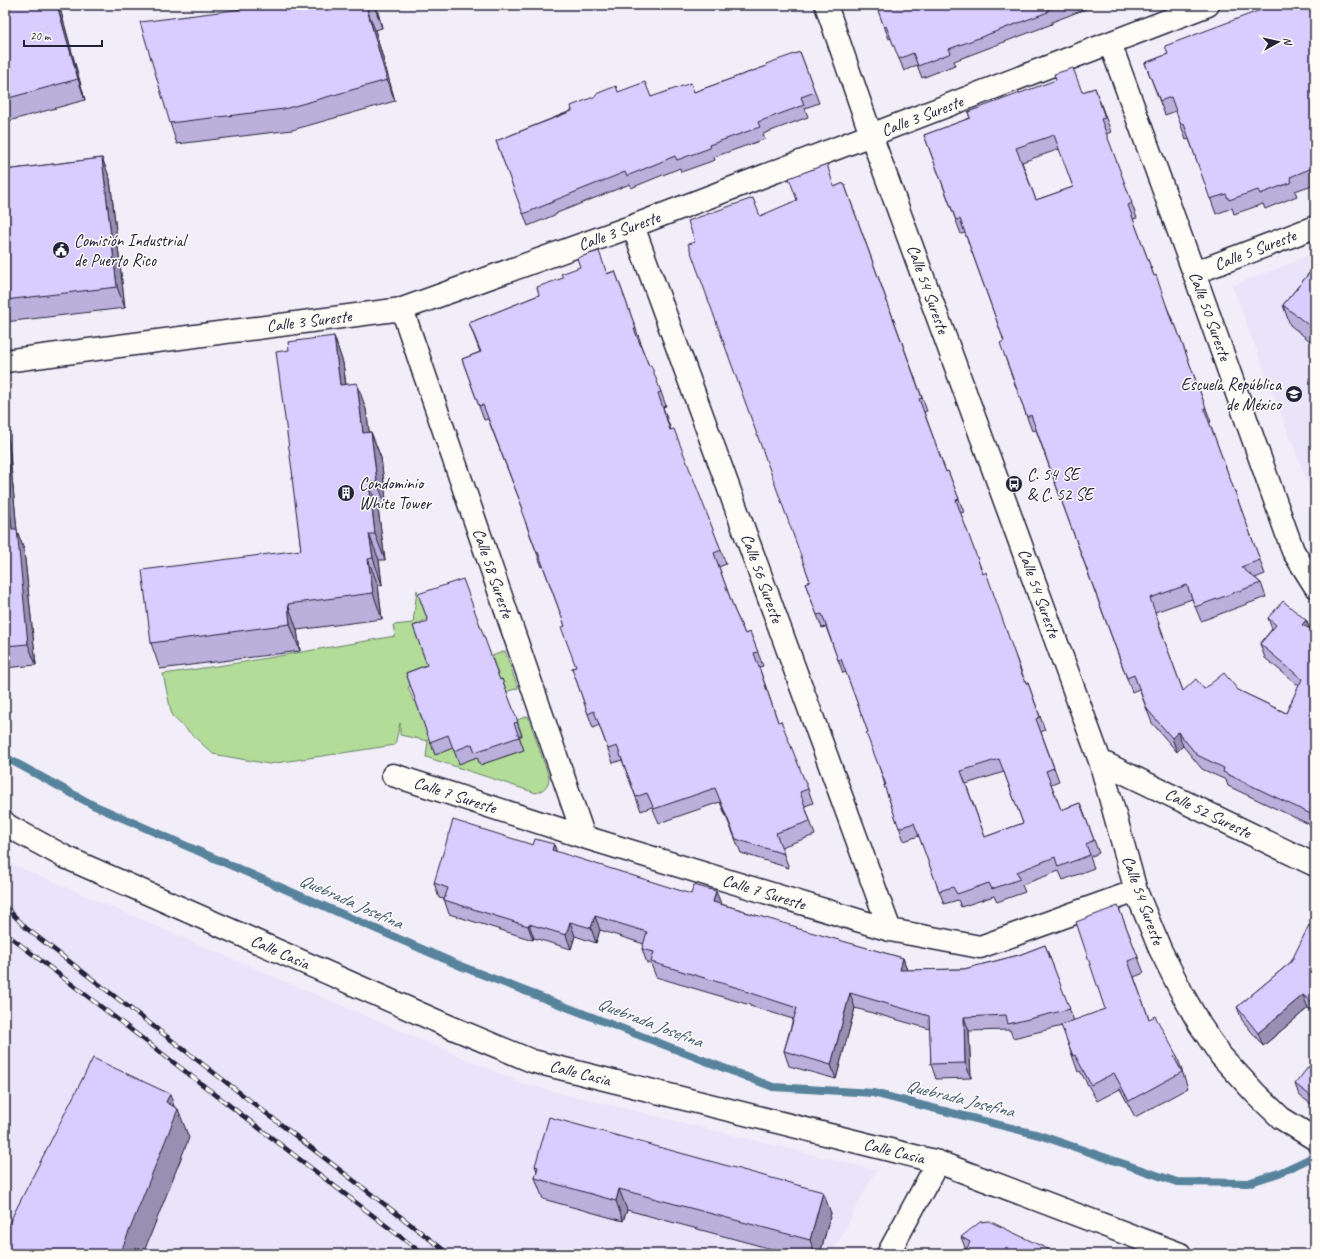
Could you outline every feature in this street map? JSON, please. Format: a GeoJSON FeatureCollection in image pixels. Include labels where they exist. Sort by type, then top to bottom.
{"type":"FeatureCollection","features":[{"type":"Feature","properties":{"kind":"street","name":"Calle 54 Sureste"},"geometry":{"type":"LineString","coordinates":[[826,5],[1100,760],[1136,891],[1160,949],[1183,996],[1221,1056],[1256,1094],[1281,1118],[1315,1139]]}},
{"type":"Feature","properties":{"kind":"street","name":"Calle 3 Sureste"},"geometry":{"type":"LineString","coordinates":[[5,361],[402,309],[633,226],[1208,5]]}},
{"type":"Feature","properties":{"kind":"street","name":"Calle 50 Sureste"},"geometry":{"type":"LineString","coordinates":[[1110,43],[1293,551],[1315,586]]}},
{"type":"Feature","properties":{"kind":"street","name":"Calle 56 Sureste"},"geometry":{"type":"LineString","coordinates":[[633,226],[890,930]]}},
{"type":"Feature","properties":{"kind":"street","name":"Calle 5 Sureste"},"geometry":{"type":"LineString","coordinates":[[1194,273],[1315,227]]}},
{"type":"Feature","properties":{"kind":"street","name":"Calle 58 Sureste"},"geometry":{"type":"LineString","coordinates":[[402,309],[584,837]]}},
{"type":"Feature","properties":{"kind":"street","name":"Calle 52 Sureste"},"geometry":{"type":"LineString","coordinates":[[1100,760],[1315,865]]}},
{"type":"Feature","properties":{"kind":"street","name":"Calle 7 Sureste"},"geometry":{"type":"LineString","coordinates":[[393,775],[584,837],[890,930],[980,947],[1136,891]]}},
{"type":"Feature","properties":{"kind":"street","name":"Calle Casia"},"geometry":{"type":"LineString","coordinates":[[5,823],[65,857],[442,1023],[532,1061],[938,1162],[1180,1254]]}},
{"type":"Feature","properties":{"kind":"street"},"geometry":{"type":"LineString","coordinates":[[888,1254],[938,1162]]}},
{"type":"Feature","properties":{"kind":"shaded area","name":"Escuela República de México"},"geometry":{"type":"Polygon","coordinates":[[[1315,253],[1315,503],[1232,286],[1315,253]]]}},
{"type":"Feature","properties":{"kind":"shaded area"},"geometry":{"type":"Polygon","coordinates":[[[5,861],[525,1084],[876,1170],[832,1254],[5,1254],[5,861]]]}},
{"type":"Feature","properties":{"kind":"green space"},"geometry":{"type":"Polygon","coordinates":[[[417,590],[427,619],[413,626],[424,657],[446,673],[408,687],[414,702],[438,693],[453,748],[459,763],[477,757],[503,757],[523,750],[519,736],[522,735],[517,720],[528,716],[549,777],[546,787],[536,793],[426,757],[428,741],[400,735],[400,723],[395,745],[269,764],[213,754],[172,716],[163,674],[244,662],[395,636],[393,625],[413,623],[417,590]]]}},
{"type":"Feature","properties":{"kind":"green space"},"geometry":{"type":"Polygon","coordinates":[[[505,651],[518,688],[497,695],[490,675],[497,672],[492,656],[505,651]]]}},
{"type":"Feature","properties":{"kind":"building"},"geometry":{"type":"Polygon","coordinates":[[[5,5],[57,5],[78,79],[5,99],[5,5]]]}},
{"type":"Feature","properties":{"kind":"building"},"geometry":{"type":"Polygon","coordinates":[[[265,5],[374,5],[375,7],[367,9],[387,80],[284,109],[170,123],[140,22],[266,6],[265,5]]]}},
{"type":"Feature","properties":{"kind":"building"},"geometry":{"type":"Polygon","coordinates":[[[876,5],[1061,5],[1047,10],[1048,12],[949,49],[951,53],[918,66],[913,53],[899,59],[886,26],[884,27],[876,5]]]}},
{"type":"Feature","properties":{"kind":"building"},"geometry":{"type":"Polygon","coordinates":[[[1274,5],[1315,5],[1315,167],[1290,177],[1292,182],[1260,194],[1258,190],[1229,200],[1226,194],[1210,199],[1184,124],[1181,125],[1171,97],[1160,101],[1145,63],[1168,54],[1165,46],[1274,5]]]}},
{"type":"Feature","properties":{"kind":"building"},"geometry":{"type":"Polygon","coordinates":[[[800,52],[815,92],[801,97],[804,105],[758,122],[760,127],[709,145],[710,148],[677,160],[675,156],[627,176],[625,172],[523,214],[496,141],[572,111],[571,106],[616,86],[618,92],[645,82],[651,97],[691,83],[694,92],[767,66],[766,64],[800,52]]]}},
{"type":"Feature","properties":{"kind":"building"},"geometry":{"type":"Polygon","coordinates":[[[1073,68],[1082,92],[1095,88],[1105,118],[1101,119],[1132,203],[1128,205],[1154,276],[1156,275],[1173,325],[1175,324],[1260,560],[1241,567],[1261,583],[1195,607],[1187,585],[1150,598],[1158,623],[1183,691],[1196,679],[1204,689],[1224,673],[1238,690],[1286,713],[1302,679],[1260,644],[1276,625],[1268,618],[1283,601],[1306,620],[1302,625],[1315,631],[1315,816],[1223,772],[1224,768],[1197,755],[1178,732],[1172,738],[1147,709],[1134,675],[1127,678],[1031,415],[1027,417],[1000,343],[1004,341],[960,219],[956,220],[924,135],[970,118],[968,112],[1056,80],[1054,74],[1073,68]],[[1054,135],[1016,148],[1036,200],[1073,187],[1054,135]]]}},
{"type":"Feature","properties":{"kind":"building","name":"Comisión Industrial de Puerto Rico"},"geometry":{"type":"Polygon","coordinates":[[[102,158],[117,287],[5,300],[5,170],[102,158]]]}},
{"type":"Feature","properties":{"kind":"building"},"geometry":{"type":"Polygon","coordinates":[[[827,164],[834,187],[844,183],[922,398],[919,399],[946,472],[948,471],[959,499],[956,500],[983,574],[986,572],[1021,672],[1026,683],[1028,683],[1040,717],[1036,719],[1054,768],[1046,771],[1061,810],[1080,803],[1094,840],[1086,844],[1090,855],[1058,867],[1055,857],[1017,872],[1020,879],[992,889],[989,883],[957,894],[953,887],[939,891],[914,823],[899,828],[884,785],[886,785],[866,733],[868,732],[841,659],[838,660],[822,614],[817,615],[805,583],[810,581],[688,244],[695,242],[688,221],[753,198],[760,216],[797,200],[789,178],[827,164]],[[999,759],[961,771],[985,837],[1023,823],[999,759]]]}},
{"type":"Feature","properties":{"kind":"building"},"geometry":{"type":"Polygon","coordinates":[[[599,251],[607,274],[615,271],[636,329],[634,329],[649,366],[651,365],[661,392],[658,393],[670,430],[674,429],[721,550],[714,553],[734,609],[745,634],[750,632],[758,652],[754,653],[778,722],[781,721],[808,789],[800,792],[810,821],[776,833],[784,854],[736,839],[715,788],[654,809],[647,793],[636,797],[617,746],[608,749],[594,711],[588,714],[572,668],[576,667],[561,627],[565,626],[521,510],[523,509],[483,405],[479,406],[462,359],[481,352],[469,323],[539,295],[537,287],[563,278],[561,274],[580,267],[577,258],[599,251]]]}},
{"type":"Feature","properties":{"kind":"building"},"geometry":{"type":"Polygon","coordinates":[[[1315,266],[1315,324],[1312,328],[1283,305],[1315,266]]]}},
{"type":"Feature","properties":{"kind":"building"},"geometry":{"type":"Polygon","coordinates":[[[334,336],[340,385],[357,383],[363,433],[371,432],[377,482],[369,483],[375,534],[369,534],[373,558],[368,559],[373,593],[288,604],[290,624],[151,643],[142,570],[301,550],[276,352],[289,350],[288,342],[334,336]]]}},
{"type":"Feature","properties":{"kind":"building"},"geometry":{"type":"Polygon","coordinates":[[[5,462],[12,529],[17,529],[28,644],[5,646],[5,462]]]}},
{"type":"Feature","properties":{"kind":"building"},"geometry":{"type":"Polygon","coordinates":[[[463,579],[500,680],[502,679],[518,722],[514,723],[519,737],[475,752],[472,744],[454,751],[448,735],[430,742],[406,673],[427,665],[413,626],[428,621],[418,594],[463,579]]]}},
{"type":"Feature","properties":{"kind":"building"},"geometry":{"type":"Polygon","coordinates":[[[453,820],[533,845],[535,839],[554,844],[552,850],[691,894],[694,885],[716,891],[713,902],[797,927],[796,928],[903,958],[900,970],[964,969],[1019,955],[1045,945],[1070,1009],[1008,1024],[1006,1015],[964,1017],[965,1063],[931,1064],[929,1016],[850,993],[831,1065],[784,1051],[797,1008],[745,990],[651,962],[654,952],[642,949],[647,932],[595,916],[591,928],[570,922],[566,935],[529,924],[528,926],[444,900],[448,888],[434,883],[453,820]]]}},
{"type":"Feature","properties":{"kind":"building"},"geometry":{"type":"Polygon","coordinates":[[[1118,906],[1138,957],[1128,961],[1149,1019],[1155,1016],[1177,1056],[1174,1057],[1182,1072],[1129,1101],[1114,1073],[1091,1085],[1075,1055],[1073,1056],[1061,1025],[1105,1009],[1076,922],[1118,906]]]}},
{"type":"Feature","properties":{"kind":"building"},"geometry":{"type":"Polygon","coordinates":[[[1309,925],[1315,928],[1315,1004],[1303,995],[1258,1033],[1237,1007],[1291,962],[1309,925]]]}},
{"type":"Feature","properties":{"kind":"building"},"geometry":{"type":"Polygon","coordinates":[[[93,1058],[170,1094],[166,1102],[178,1109],[120,1254],[5,1254],[5,1231],[93,1058]]]}},
{"type":"Feature","properties":{"kind":"building"},"geometry":{"type":"Polygon","coordinates":[[[1309,1066],[1315,1070],[1315,1099],[1295,1084],[1309,1066]]]}},
{"type":"Feature","properties":{"kind":"building"},"geometry":{"type":"Polygon","coordinates":[[[549,1117],[823,1192],[810,1240],[619,1189],[616,1201],[535,1178],[538,1167],[535,1166],[549,1117]]]}},
{"type":"Feature","properties":{"kind":"building"},"geometry":{"type":"Polygon","coordinates":[[[989,1221],[1058,1254],[964,1254],[970,1242],[961,1237],[980,1222],[989,1221]]]}},
{"type":"Feature","properties":{"kind":"waterway","name":"Quebrada Josefina"},"geometry":{"type":"LineString","coordinates":[[5,757],[93,805],[463,967],[773,1087],[873,1093],[1039,1135],[1177,1182],[1248,1183],[1279,1173],[1315,1156]]}},
{"type":"Feature","properties":{"kind":"railway"},"geometry":{"type":"LineString","coordinates":[[5,906],[26,928],[449,1254]]}},
{"type":"Feature","properties":{"kind":"railway"},"geometry":{"type":"LineString","coordinates":[[5,933],[423,1254]]}},
{"type":"Feature","properties":{"kind":"place","name":"Comisión Industrial de Puerto Rico"},"geometry":{"type":"Point","coordinates":[61,250]}},
{"type":"Feature","properties":{"kind":"place","name":"Escuela República de México"},"geometry":{"type":"Point","coordinates":[1294,394]}},
{"type":"Feature","properties":{"kind":"place","name":"C. 54 SE & C. 52 SE"},"geometry":{"type":"Point","coordinates":[1014,484]}},
{"type":"Feature","properties":{"kind":"place","name":"Condominio White Tower"},"geometry":{"type":"Point","coordinates":[346,493]}}]}
